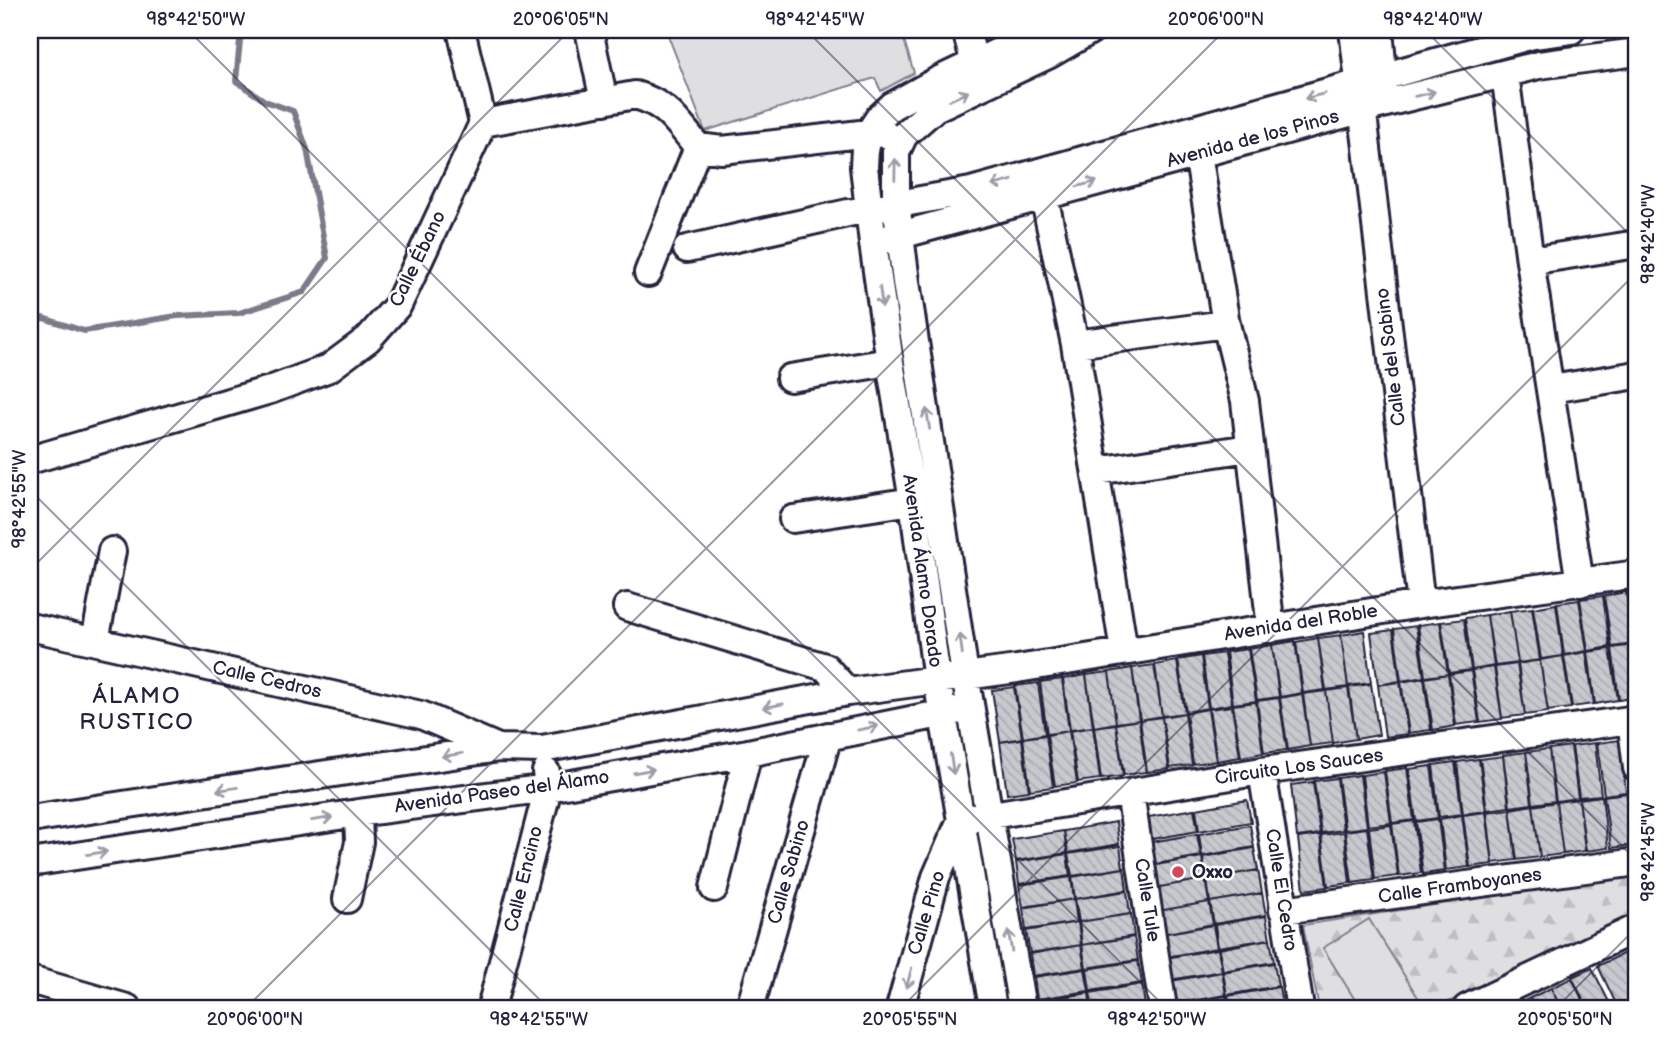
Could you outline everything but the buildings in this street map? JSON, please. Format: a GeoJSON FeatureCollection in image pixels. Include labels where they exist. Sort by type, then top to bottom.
{"type":"FeatureCollection","features":[{"type":"Feature","properties":{"kind":"street"},"geometry":{"type":"LineString","coordinates":[[461,30],[482,123],[635,95],[653,99],[667,110],[698,147],[722,150],[869,133],[904,135],[935,108],[1050,54],[1091,30]]}},
{"type":"Feature","properties":{"kind":"street"},"geometry":{"type":"LineString","coordinates":[[589,30],[604,101]]}},
{"type":"Feature","properties":{"kind":"street"},"geometry":{"type":"LineString","coordinates":[[966,30],[975,64]]}},
{"type":"Feature","properties":{"kind":"street"},"geometry":{"type":"LineString","coordinates":[[869,133],[879,118],[892,106],[939,80],[1044,30]]}},
{"type":"Feature","properties":{"kind":"street"},"geometry":{"type":"LineString","coordinates":[[1353,30],[1372,94]]}},
{"type":"Feature","properties":{"kind":"street"},"geometry":{"type":"LineString","coordinates":[[1372,94],[1379,30]]}},
{"type":"Feature","properties":{"kind":"street","name":"Avenida de los Pinos"},"geometry":{"type":"LineString","coordinates":[[687,249],[869,209],[1120,163],[1198,154],[1372,94],[1533,32],[1571,30]]}},
{"type":"Feature","properties":{"kind":"street","name":"Avenida de los Pinos"},"geometry":{"type":"LineString","coordinates":[[873,243],[1044,196],[1120,163],[1372,94],[1505,75],[1539,65],[1637,52]]}},
{"type":"Feature","properties":{"kind":"street"},"geometry":{"type":"LineString","coordinates":[[1505,75],[1530,261],[1580,583]]}},
{"type":"Feature","properties":{"kind":"street","name":"Calle del Sabino"},"geometry":{"type":"LineString","coordinates":[[1372,94],[1421,604]]}},
{"type":"Feature","properties":{"kind":"street","name":"Calle Ébano"},"geometry":{"type":"LineString","coordinates":[[30,460],[270,390],[329,368],[339,361],[368,339],[398,305],[482,123]]}},
{"type":"Feature","properties":{"kind":"street","name":"Avenida Álamo Dorado"},"geometry":{"type":"LineString","coordinates":[[869,133],[864,167],[873,243],[913,501],[937,680],[993,1008]]}},
{"type":"Feature","properties":{"kind":"street","name":"Avenida Álamo Dorado"},"geometry":{"type":"LineString","coordinates":[[904,135],[896,152],[899,236],[965,675],[1022,1008]]}},
{"type":"Feature","properties":{"kind":"street"},"geometry":{"type":"LineString","coordinates":[[648,273],[698,147]]}},
{"type":"Feature","properties":{"kind":"street"},"geometry":{"type":"LineString","coordinates":[[1198,154],[1226,324],[1245,401],[1271,629]]}},
{"type":"Feature","properties":{"kind":"street"},"geometry":{"type":"LineString","coordinates":[[1044,196],[1086,405],[1124,651]]}},
{"type":"Feature","properties":{"kind":"street"},"geometry":{"type":"LineString","coordinates":[[1530,261],[1637,244]]}},
{"type":"Feature","properties":{"kind":"street"},"geometry":{"type":"LineString","coordinates":[[1075,344],[1226,324]]}},
{"type":"Feature","properties":{"kind":"street"},"geometry":{"type":"LineString","coordinates":[[790,378],[890,362]]}},
{"type":"Feature","properties":{"kind":"street"},"geometry":{"type":"LineString","coordinates":[[1551,389],[1637,375]]}},
{"type":"Feature","properties":{"kind":"street"},"geometry":{"type":"LineString","coordinates":[[1097,471],[1249,448]]}},
{"type":"Feature","properties":{"kind":"street"},"geometry":{"type":"LineString","coordinates":[[793,519],[913,501]]}},
{"type":"Feature","properties":{"kind":"street"},"geometry":{"type":"LineString","coordinates":[[95,640],[112,551]]}},
{"type":"Feature","properties":{"kind":"street","name":"Avenida del Roble"},"geometry":{"type":"LineString","coordinates":[[965,675],[1421,604],[1637,574]]}},
{"type":"Feature","properties":{"kind":"street"},"geometry":{"type":"LineString","coordinates":[[627,607],[825,667],[848,692]]}},
{"type":"Feature","properties":{"kind":"street","name":"Calle Cedros"},"geometry":{"type":"LineString","coordinates":[[30,627],[422,715],[499,748]]}},
{"type":"Feature","properties":{"kind":"street","name":"Avenida Paseo del Álamo"},"geometry":{"type":"LineString","coordinates":[[30,819],[499,748],[542,749],[848,692],[965,675]]}},
{"type":"Feature","properties":{"kind":"street","name":"Avenida Paseo del Álamo"},"geometry":{"type":"LineString","coordinates":[[30,863],[358,813],[548,788],[971,708]]}},
{"type":"Feature","properties":{"kind":"street"},"geometry":{"type":"LineString","coordinates":[[1634,719],[1637,768]]}},
{"type":"Feature","properties":{"kind":"street","name":"Circuito Los Sauces"},"geometry":{"type":"LineString","coordinates":[[961,820],[1262,771],[1634,719]]}},
{"type":"Feature","properties":{"kind":"street","name":"Calle Sabino"},"geometry":{"type":"LineString","coordinates":[[750,1008],[828,736]]}},
{"type":"Feature","properties":{"kind":"street","name":"Calle Encino"},"geometry":{"type":"LineString","coordinates":[[491,1008],[548,788],[542,749]]}},
{"type":"Feature","properties":{"kind":"street"},"geometry":{"type":"LineString","coordinates":[[715,888],[748,752]]}},
{"type":"Feature","properties":{"kind":"street","name":"Calle El Cedro"},"geometry":{"type":"LineString","coordinates":[[1262,771],[1300,1008]]}},
{"type":"Feature","properties":{"kind":"street","name":"Calle Tule"},"geometry":{"type":"LineString","coordinates":[[1130,793],[1163,1008]]}},
{"type":"Feature","properties":{"kind":"street"},"geometry":{"type":"LineString","coordinates":[[347,899],[359,842],[358,813]]}},
{"type":"Feature","properties":{"kind":"street","name":"Calle Pino"},"geometry":{"type":"LineString","coordinates":[[900,1008],[936,877],[961,820]]}},
{"type":"Feature","properties":{"kind":"street","name":"Calle Framboyanes"},"geometry":{"type":"LineString","coordinates":[[1283,910],[1637,862]]}},
{"type":"Feature","properties":{"kind":"street"},"geometry":{"type":"LineString","coordinates":[[1467,1008],[1637,928]]}},
{"type":"Feature","properties":{"kind":"street"},"geometry":{"type":"LineString","coordinates":[[30,980],[127,1008]]}},
{"type":"Feature","properties":{"kind":"green space"},"geometry":{"type":"Polygon","coordinates":[[[666,30],[901,30],[914,73],[881,91],[875,78],[705,131],[666,30]]]}},
{"type":"Feature","properties":{"kind":"green space"},"geometry":{"type":"Polygon","coordinates":[[[1637,874],[1637,913],[1436,1008],[1319,1008],[1303,925],[1637,874]]]}},
{"type":"Feature","properties":{"kind":"green space"},"geometry":{"type":"Polygon","coordinates":[[[1369,919],[1419,999],[1405,1008],[1360,1008],[1323,948],[1369,919]]]}},
{"type":"Feature","properties":{"kind":"waterway"},"geometry":{"type":"LineString","coordinates":[[30,322],[43,318],[84,331],[177,316],[239,313],[304,292],[327,258],[307,149],[293,111],[265,101],[236,81],[241,30]]}},
{"type":"Feature","properties":{"kind":"place","name":"Oxxo"},"geometry":{"type":"Point","coordinates":[1178,872]}},
{"type":"Feature","properties":{"kind":"district","name":"ÁLAMO RUSTICO"},"geometry":{"type":"Point","coordinates":[137,709]}}]}
